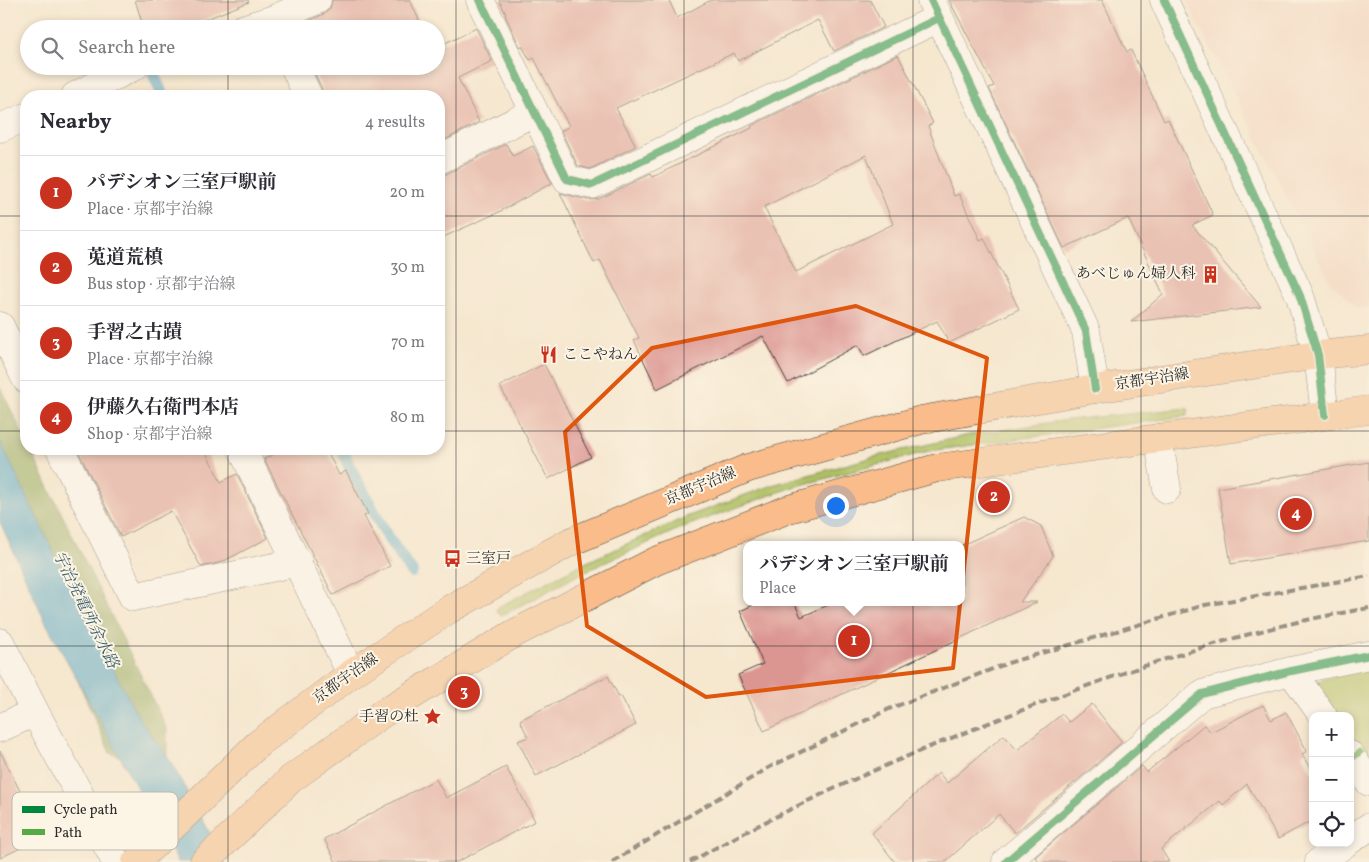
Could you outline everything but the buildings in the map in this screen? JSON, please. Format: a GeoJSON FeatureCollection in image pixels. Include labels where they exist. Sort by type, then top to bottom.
{"type":"FeatureCollection","features":[{"type":"Feature","properties":{"kind":"main road","name":"京都宇治線"},"geometry":{"type":"LineString","coordinates":[[178,821],[258,744],[351,674],[448,610],[570,542],[748,468],[921,420],[1095,389],[1318,355],[1369,350]]}},
{"type":"Feature","properties":{"kind":"main road"},"geometry":{"type":"LineString","coordinates":[[204,862],[291,779],[383,713],[515,634],[656,561],[789,509],[937,468],[1369,410]]}},
{"type":"Feature","properties":{"kind":"street"},"geometry":{"type":"LineString","coordinates":[[283,20],[317,0]]}},
{"type":"Feature","properties":{"kind":"street"},"geometry":{"type":"LineString","coordinates":[[480,0],[567,179],[592,185],[936,9],[1086,332],[1095,389]]}},
{"type":"Feature","properties":{"kind":"street"},"geometry":{"type":"LineString","coordinates":[[1164,0],[1300,296],[1318,355],[1324,415]]}},
{"type":"Feature","properties":{"kind":"street"},"geometry":{"type":"LineString","coordinates":[[87,90],[117,75]]}},
{"type":"Feature","properties":{"kind":"street"},"geometry":{"type":"LineString","coordinates":[[298,75],[305,90]]}},
{"type":"Feature","properties":{"kind":"street"},"geometry":{"type":"LineString","coordinates":[[445,157],[534,112]]}},
{"type":"Feature","properties":{"kind":"street"},"geometry":{"type":"LineString","coordinates":[[0,128],[20,120]]}},
{"type":"Feature","properties":{"kind":"street"},"geometry":{"type":"LineString","coordinates":[[0,326],[20,367]]}},
{"type":"Feature","properties":{"kind":"street"},"geometry":{"type":"LineString","coordinates":[[1158,438],[1167,489]]}},
{"type":"Feature","properties":{"kind":"street"},"geometry":{"type":"LineString","coordinates":[[63,455],[133,597],[298,562]]}},
{"type":"Feature","properties":{"kind":"street"},"geometry":{"type":"LineString","coordinates":[[245,455],[351,674]]}},
{"type":"Feature","properties":{"kind":"street"},"geometry":{"type":"LineString","coordinates":[[0,642],[34,712],[78,792]]}},
{"type":"Feature","properties":{"kind":"street"},"geometry":{"type":"LineString","coordinates":[[1006,862],[1202,694],[1291,671],[1369,655]]}},
{"type":"Feature","properties":{"kind":"street"},"geometry":{"type":"LineString","coordinates":[[1291,671],[1320,712]]}},
{"type":"Feature","properties":{"kind":"street"},"geometry":{"type":"LineString","coordinates":[[0,728],[34,712]]}},
{"type":"Feature","properties":{"kind":"street"},"geometry":{"type":"LineString","coordinates":[[1351,757],[1369,782]]}},
{"type":"Feature","properties":{"kind":"street"},"geometry":{"type":"LineString","coordinates":[[1354,837],[1369,827]]}},
{"type":"Feature","properties":{"kind":"street"},"geometry":{"type":"LineString","coordinates":[[1319,862],[1340,847]]}},
{"type":"Feature","properties":{"kind":"street"},"geometry":{"type":"LineString","coordinates":[[109,850],[116,862]]}},
{"type":"Feature","properties":{"kind":"highlighted area"},"geometry":{"type":"Polygon","coordinates":[[[856,306],[987,358],[953,668],[706,697],[587,626],[565,432],[652,348],[856,306]]]}},
{"type":"Feature","properties":{"kind":"shaded area"},"geometry":{"type":"Polygon","coordinates":[[[1186,0],[1369,0],[1369,307],[1357,308],[1330,282],[1186,0]]]}},
{"type":"Feature","properties":{"kind":"green space"},"geometry":{"type":"Polygon","coordinates":[[[0,387],[20,429],[20,455],[33,455],[167,729],[167,757],[123,758],[110,753],[47,612],[0,517],[0,387]]]}},
{"type":"Feature","properties":{"kind":"green space"},"geometry":{"type":"Polygon","coordinates":[[[1187,408],[1189,410],[1187,416],[929,451],[790,488],[681,528],[580,574],[501,616],[496,610],[498,607],[576,567],[686,517],[772,485],[881,455],[969,435],[1067,420],[1187,408]]]}},
{"type":"Feature","properties":{"kind":"green space"},"geometry":{"type":"Polygon","coordinates":[[[1369,667],[1369,762],[1354,741],[1354,712],[1334,712],[1314,682],[1369,667]]]}},
{"type":"Feature","properties":{"kind":"water"},"geometry":{"type":"Polygon","coordinates":[[[0,441],[76,599],[139,718],[168,757],[226,862],[178,862],[171,850],[178,850],[178,792],[139,792],[46,623],[0,522],[0,441]]]}},
{"type":"Feature","properties":{"kind":"waterway"},"geometry":{"type":"LineString","coordinates":[[154,75],[160,90]]}},
{"type":"Feature","properties":{"kind":"waterway"},"geometry":{"type":"LineString","coordinates":[[345,455],[348,464],[389,539],[412,572]]}},
{"type":"Feature","properties":{"kind":"railway"},"geometry":{"type":"LineString","coordinates":[[612,862],[770,767],[889,709],[1008,663],[1205,605],[1369,576]]}},
{"type":"Feature","properties":{"kind":"railway"},"geometry":{"type":"LineString","coordinates":[[690,862],[802,804],[878,769],[1070,692],[1146,665],[1224,641],[1302,621],[1369,608]]}},
{"type":"Feature","properties":{"kind":"marked path"},"geometry":{"type":"LineString","coordinates":[[1354,757],[1366,747]]}},
{"type":"Feature","properties":{"kind":"cycle path"},"geometry":{"type":"LineString","coordinates":[[480,0],[567,179],[592,185],[939,18]]}},
{"type":"Feature","properties":{"kind":"cycle path"},"geometry":{"type":"LineString","coordinates":[[931,0],[1086,331],[1095,389]]}},
{"type":"Feature","properties":{"kind":"cycle path"},"geometry":{"type":"LineString","coordinates":[[1164,0],[1300,296],[1318,355],[1325,415]]}},
{"type":"Feature","properties":{"kind":"cycle path"},"geometry":{"type":"LineString","coordinates":[[1006,862],[1202,694],[1291,671],[1369,655]]}},
{"type":"Feature","properties":{"kind":"place","name":"あべじゅん婦人科"},"geometry":{"type":"Point","coordinates":[1210,274]}},
{"type":"Feature","properties":{"kind":"place","name":"ここやねん"},"geometry":{"type":"Point","coordinates":[549,355]}},
{"type":"Feature","properties":{"kind":"place","name":"莵道荒槙"},"geometry":{"type":"Point","coordinates":[994,497]}},
{"type":"Feature","properties":{"kind":"place","name":"伊藤久右衛門本店"},"geometry":{"type":"Point","coordinates":[1296,514]}},
{"type":"Feature","properties":{"kind":"place","name":"三室戸"},"geometry":{"type":"Point","coordinates":[452,559]}},
{"type":"Feature","properties":{"kind":"place","name":"パデシオン三室戸駅前"},"geometry":{"type":"Point","coordinates":[854,641]}},
{"type":"Feature","properties":{"kind":"place","name":"手習之古蹟"},"geometry":{"type":"Point","coordinates":[464,692]}},
{"type":"Feature","properties":{"kind":"place","name":"手習の杜"},"geometry":{"type":"Point","coordinates":[433,717]}},
{"type":"Feature","properties":{"kind":"water label","name":"宇治発電所余水路"},"geometry":{"type":"Point","coordinates":[85,610]}}]}
